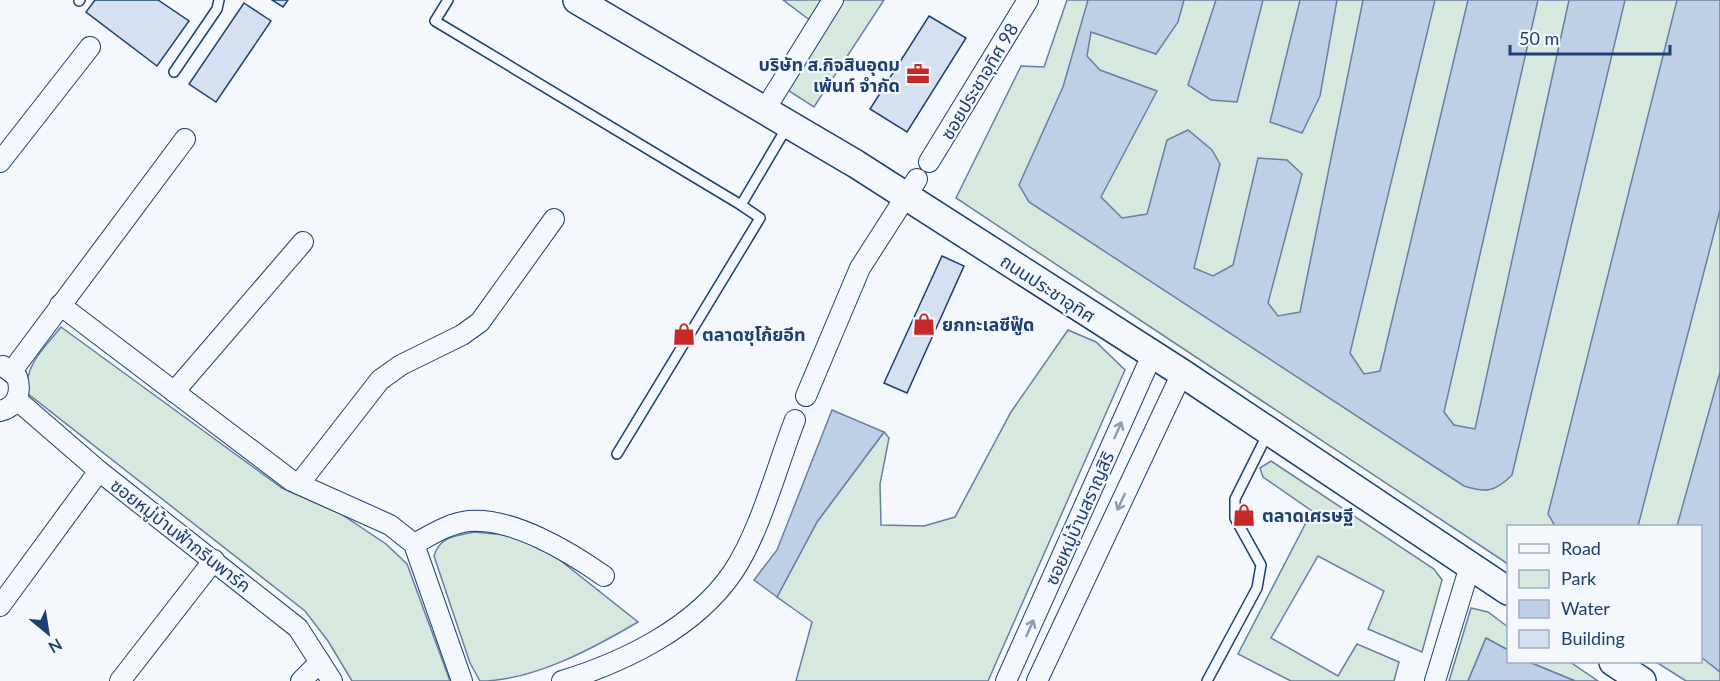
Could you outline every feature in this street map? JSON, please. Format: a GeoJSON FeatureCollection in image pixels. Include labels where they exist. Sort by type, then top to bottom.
{"type":"FeatureCollection","features":[{"type":"Feature","properties":{"kind":"main road","name":"ถนนประชาอุทิศ"},"geometry":{"type":"LineString","coordinates":[[577,0],[788,125],[911,187],[1152,355],[1507,590]]}},
{"type":"Feature","properties":{"kind":"main road"},"geometry":{"type":"LineString","coordinates":[[1615,663],[1642,681]]}},
{"type":"Feature","properties":{"kind":"street"},"geometry":{"type":"LineString","coordinates":[[764,111],[833,0]]}},
{"type":"Feature","properties":{"kind":"street","name":"ซอยประชาอุทิศ 98"},"geometry":{"type":"LineString","coordinates":[[929,162],[1028,0]]}},
{"type":"Feature","properties":{"kind":"street"},"geometry":{"type":"LineString","coordinates":[[0,162],[90,47]]}},
{"type":"Feature","properties":{"kind":"street"},"geometry":{"type":"LineString","coordinates":[[0,411],[12,406],[16,400],[19,385],[6,368],[60,305],[185,139]]}},
{"type":"Feature","properties":{"kind":"street"},"geometry":{"type":"LineString","coordinates":[[806,396],[861,268],[911,187]]}},
{"type":"Feature","properties":{"kind":"street"},"geometry":{"type":"LineString","coordinates":[[298,484],[380,381],[401,365],[462,335],[480,322],[554,219]]}},
{"type":"Feature","properties":{"kind":"street"},"geometry":{"type":"LineString","coordinates":[[174,392],[303,242]]}},
{"type":"Feature","properties":{"kind":"street"},"geometry":{"type":"LineString","coordinates":[[60,305],[298,484],[390,525],[414,544],[462,681]]}},
{"type":"Feature","properties":{"kind":"street","name":"ซอยหมู่บ้านสราญสิริ"},"geometry":{"type":"LineString","coordinates":[[1006,681],[1152,355]]}},
{"type":"Feature","properties":{"kind":"street","name":"ซอยหมู่บ้านสราญสิริ"},"geometry":{"type":"LineString","coordinates":[[1037,681],[1182,373]]}},
{"type":"Feature","properties":{"kind":"street","name":"ซอยหมู่บ้านฟ้ากรีนพาร์ค"},"geometry":{"type":"LineString","coordinates":[[16,400],[99,471],[298,628],[332,681]]}},
{"type":"Feature","properties":{"kind":"street"},"geometry":{"type":"LineString","coordinates":[[562,681],[641,649],[708,602],[733,572],[750,538],[795,420]]}},
{"type":"Feature","properties":{"kind":"street"},"geometry":{"type":"LineString","coordinates":[[0,606],[99,471]]}},
{"type":"Feature","properties":{"kind":"street"},"geometry":{"type":"LineString","coordinates":[[414,544],[442,529],[470,521],[508,526],[547,541],[604,576]]}},
{"type":"Feature","properties":{"kind":"street"},"geometry":{"type":"LineString","coordinates":[[120,681],[214,560]]}},
{"type":"Feature","properties":{"kind":"street"},"geometry":{"type":"LineString","coordinates":[[1435,681],[1470,566]]}},
{"type":"Feature","properties":{"kind":"street"},"geometry":{"type":"LineString","coordinates":[[301,681],[320,662]]}},
{"type":"Feature","properties":{"kind":"lane"},"geometry":{"type":"LineString","coordinates":[[174,72],[217,9],[219,0]]}},
{"type":"Feature","properties":{"kind":"lane"},"geometry":{"type":"LineString","coordinates":[[447,0],[435,21],[760,218],[617,454]]}},
{"type":"Feature","properties":{"kind":"lane"},"geometry":{"type":"LineString","coordinates":[[741,205],[788,125]]}},
{"type":"Feature","properties":{"kind":"lane"},"geometry":{"type":"LineString","coordinates":[[1206,681],[1257,588],[1261,565],[1235,518],[1235,499],[1269,431]]}},
{"type":"Feature","properties":{"kind":"green space"},"geometry":{"type":"Polygon","coordinates":[[[783,0],[824,0],[811,21],[783,0]]]}},
{"type":"Feature","properties":{"kind":"green space"},"geometry":{"type":"Polygon","coordinates":[[[840,0],[884,0],[814,107],[786,89],[840,0]]]}},
{"type":"Feature","properties":{"kind":"green space"},"geometry":{"type":"Polygon","coordinates":[[[1067,0],[1720,0],[1720,681],[1686,681],[1658,663],[1702,663],[1702,525],[1507,525],[1507,563],[956,198],[1021,66],[1044,67],[1067,0]]]}},
{"type":"Feature","properties":{"kind":"green space"},"geometry":{"type":"Polygon","coordinates":[[[61,327],[282,488],[341,514],[386,544],[407,564],[450,681],[352,681],[328,641],[305,611],[27,393],[27,382],[32,365],[61,327]]]}},
{"type":"Feature","properties":{"kind":"green space"},"geometry":{"type":"Polygon","coordinates":[[[1068,330],[1096,342],[1125,370],[988,681],[796,681],[812,622],[777,597],[817,522],[884,432],[889,438],[880,484],[881,525],[924,526],[955,517],[1011,412],[1068,330]]]}},
{"type":"Feature","properties":{"kind":"green space"},"geometry":{"type":"Polygon","coordinates":[[[1271,461],[1434,569],[1442,580],[1422,652],[1368,629],[1384,591],[1318,556],[1271,638],[1338,676],[1357,644],[1399,662],[1394,681],[1291,681],[1238,654],[1312,511],[1263,477],[1260,468],[1271,461]]]}},
{"type":"Feature","properties":{"kind":"green space"},"geometry":{"type":"Polygon","coordinates":[[[474,532],[506,535],[537,542],[638,622],[562,662],[521,676],[480,681],[470,663],[434,556],[440,544],[449,538],[474,532]]]}},
{"type":"Feature","properties":{"kind":"green space"},"geometry":{"type":"Polygon","coordinates":[[[1471,608],[1488,612],[1507,626],[1507,649],[1486,638],[1468,681],[1449,681],[1471,608]]]}},
{"type":"Feature","properties":{"kind":"green space"},"geometry":{"type":"Polygon","coordinates":[[[1531,663],[1571,663],[1598,681],[1575,681],[1531,663]]]}},
{"type":"Feature","properties":{"kind":"water"},"geometry":{"type":"Polygon","coordinates":[[[1088,0],[1184,0],[1178,22],[1156,54],[1091,32],[1087,56],[1100,70],[1157,91],[1101,197],[1122,218],[1147,214],[1167,140],[1188,130],[1212,150],[1220,164],[1194,268],[1213,276],[1233,265],[1258,158],[1287,160],[1302,174],[1268,303],[1278,316],[1300,312],[1363,0],[1435,0],[1350,353],[1364,374],[1380,371],[1468,0],[1538,0],[1444,412],[1454,425],[1475,429],[1569,0],[1625,0],[1512,475],[1506,481],[1490,490],[1478,490],[1464,486],[1029,202],[1019,185],[1063,87],[1088,0]]]}},
{"type":"Feature","properties":{"kind":"water"},"geometry":{"type":"Polygon","coordinates":[[[1216,0],[1263,0],[1237,102],[1211,100],[1188,85],[1216,0]]]}},
{"type":"Feature","properties":{"kind":"water"},"geometry":{"type":"Polygon","coordinates":[[[1300,0],[1337,0],[1320,96],[1302,133],[1270,122],[1300,0]]]}},
{"type":"Feature","properties":{"kind":"water"},"geometry":{"type":"Polygon","coordinates":[[[1677,0],[1720,0],[1720,210],[1638,525],[1554,525],[1548,514],[1677,0]]]}},
{"type":"Feature","properties":{"kind":"water"},"geometry":{"type":"Polygon","coordinates":[[[1720,372],[1720,672],[1702,658],[1702,525],[1677,525],[1720,372]]]}},
{"type":"Feature","properties":{"kind":"water"},"geometry":{"type":"Polygon","coordinates":[[[832,410],[884,432],[817,522],[777,597],[754,580],[777,550],[832,410]]]}},
{"type":"Feature","properties":{"kind":"water"},"geometry":{"type":"Polygon","coordinates":[[[1486,638],[1507,649],[1507,663],[1531,663],[1575,681],[1468,681],[1486,638]]]}},
{"type":"Feature","properties":{"kind":"building"},"geometry":{"type":"Polygon","coordinates":[[[95,0],[158,0],[189,21],[157,66],[86,12],[95,0]]]}},
{"type":"Feature","properties":{"kind":"building"},"geometry":{"type":"Polygon","coordinates":[[[272,0],[288,0],[283,7],[272,0]]]}},
{"type":"Feature","properties":{"kind":"building"},"geometry":{"type":"Polygon","coordinates":[[[244,3],[271,21],[216,102],[189,84],[244,3]]]}},
{"type":"Feature","properties":{"kind":"building","name":"บริษัท ส.กิจสินอุดม เพ้นท์ จำกัด"},"geometry":{"type":"Polygon","coordinates":[[[929,16],[966,38],[907,132],[870,109],[929,16]]]}},
{"type":"Feature","properties":{"kind":"building","name":"ยกทะเลซีฟู๊ด"},"geometry":{"type":"Polygon","coordinates":[[[942,256],[964,266],[907,393],[884,383],[942,256]]]}},
{"type":"Feature","properties":{"kind":"place","name":"บริษัท ส.กิจสินอุดม เพ้นท์ จำกัด"},"geometry":{"type":"Point","coordinates":[918,74]}},
{"type":"Feature","properties":{"kind":"place","name":"ยกทะเลซีฟู๊ด"},"geometry":{"type":"Point","coordinates":[924,324]}},
{"type":"Feature","properties":{"kind":"place","name":"ตลาดซุโก้ยอีท"},"geometry":{"type":"Point","coordinates":[684,334]}},
{"type":"Feature","properties":{"kind":"place","name":"ตลาดเศรษฐี"},"geometry":{"type":"Point","coordinates":[1244,515]}}]}
